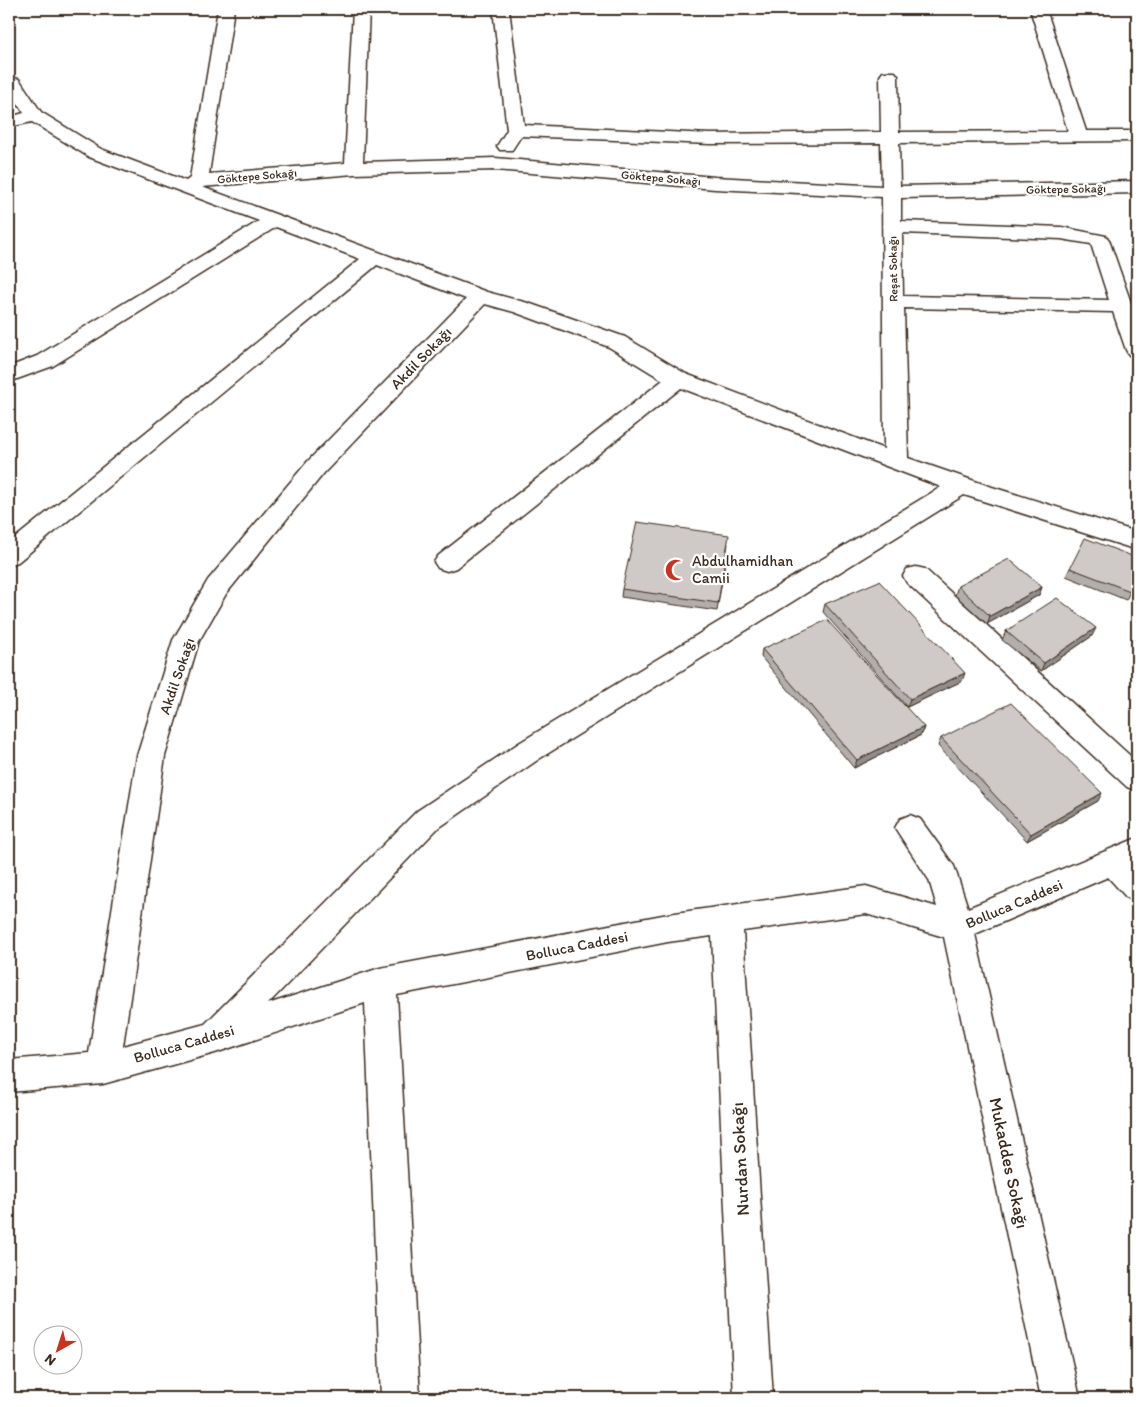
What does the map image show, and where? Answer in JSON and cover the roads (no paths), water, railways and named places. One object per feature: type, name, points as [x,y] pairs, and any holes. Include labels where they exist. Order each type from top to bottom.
[{"type":"street","points":[[194,184],[226,9]]},
{"type":"street","points":[[354,168],[361,9]]},
{"type":"street","points":[[495,164],[516,130],[501,9]]},
{"type":"street","points":[[1038,9],[1078,135]]},
{"type":"street","name":"Reşat Sokağı","points":[[889,76],[896,462]]},
{"type":"street","points":[[9,82],[13,83],[34,116],[95,153],[194,184],[274,220],[480,298],[521,306],[617,342],[678,379],[896,462],[1137,541]]},
{"type":"street","points":[[9,122],[34,116]]},
{"type":"street","points":[[516,130],[713,161],[890,139],[1078,135],[1137,136]]},
{"type":"street","name":"Göktepe Sokağı","points":[[194,184],[354,168],[713,161],[892,192],[1137,187]]},
{"type":"street","points":[[9,375],[45,361],[274,220]]},
{"type":"street","points":[[892,227],[1061,233],[1099,240],[1137,350]]},
{"type":"street","points":[[9,556],[374,258]]},
{"type":"street","name":"Akdil Sokağı","points":[[103,1068],[151,756],[186,640],[217,587],[316,467],[480,298]]},
{"type":"street","points":[[893,302],[1122,306]]},
{"type":"street","points":[[447,562],[678,379]]},
{"type":"street","points":[[215,1037],[427,820],[529,750],[962,485]]},
{"type":"street","points":[[916,576],[1137,779]]},
{"type":"street","name":"Mukaddes Sokağı","points":[[910,828],[943,875],[958,927],[1061,1398]]},
{"type":"street","points":[[1126,856],[1137,888]]},
{"type":"street","name":"Bolluca Caddesi","points":[[9,1076],[103,1068],[215,1037],[380,983],[668,928],[866,900],[958,927],[1126,856]]},
{"type":"street","name":"Nurdan Sokağı","points":[[727,920],[754,1398]]},
{"type":"street","points":[[380,983],[401,1398]]},
{"type":"place","name":"Abdulhamidhan Camii","points":[[676,570]]}]
